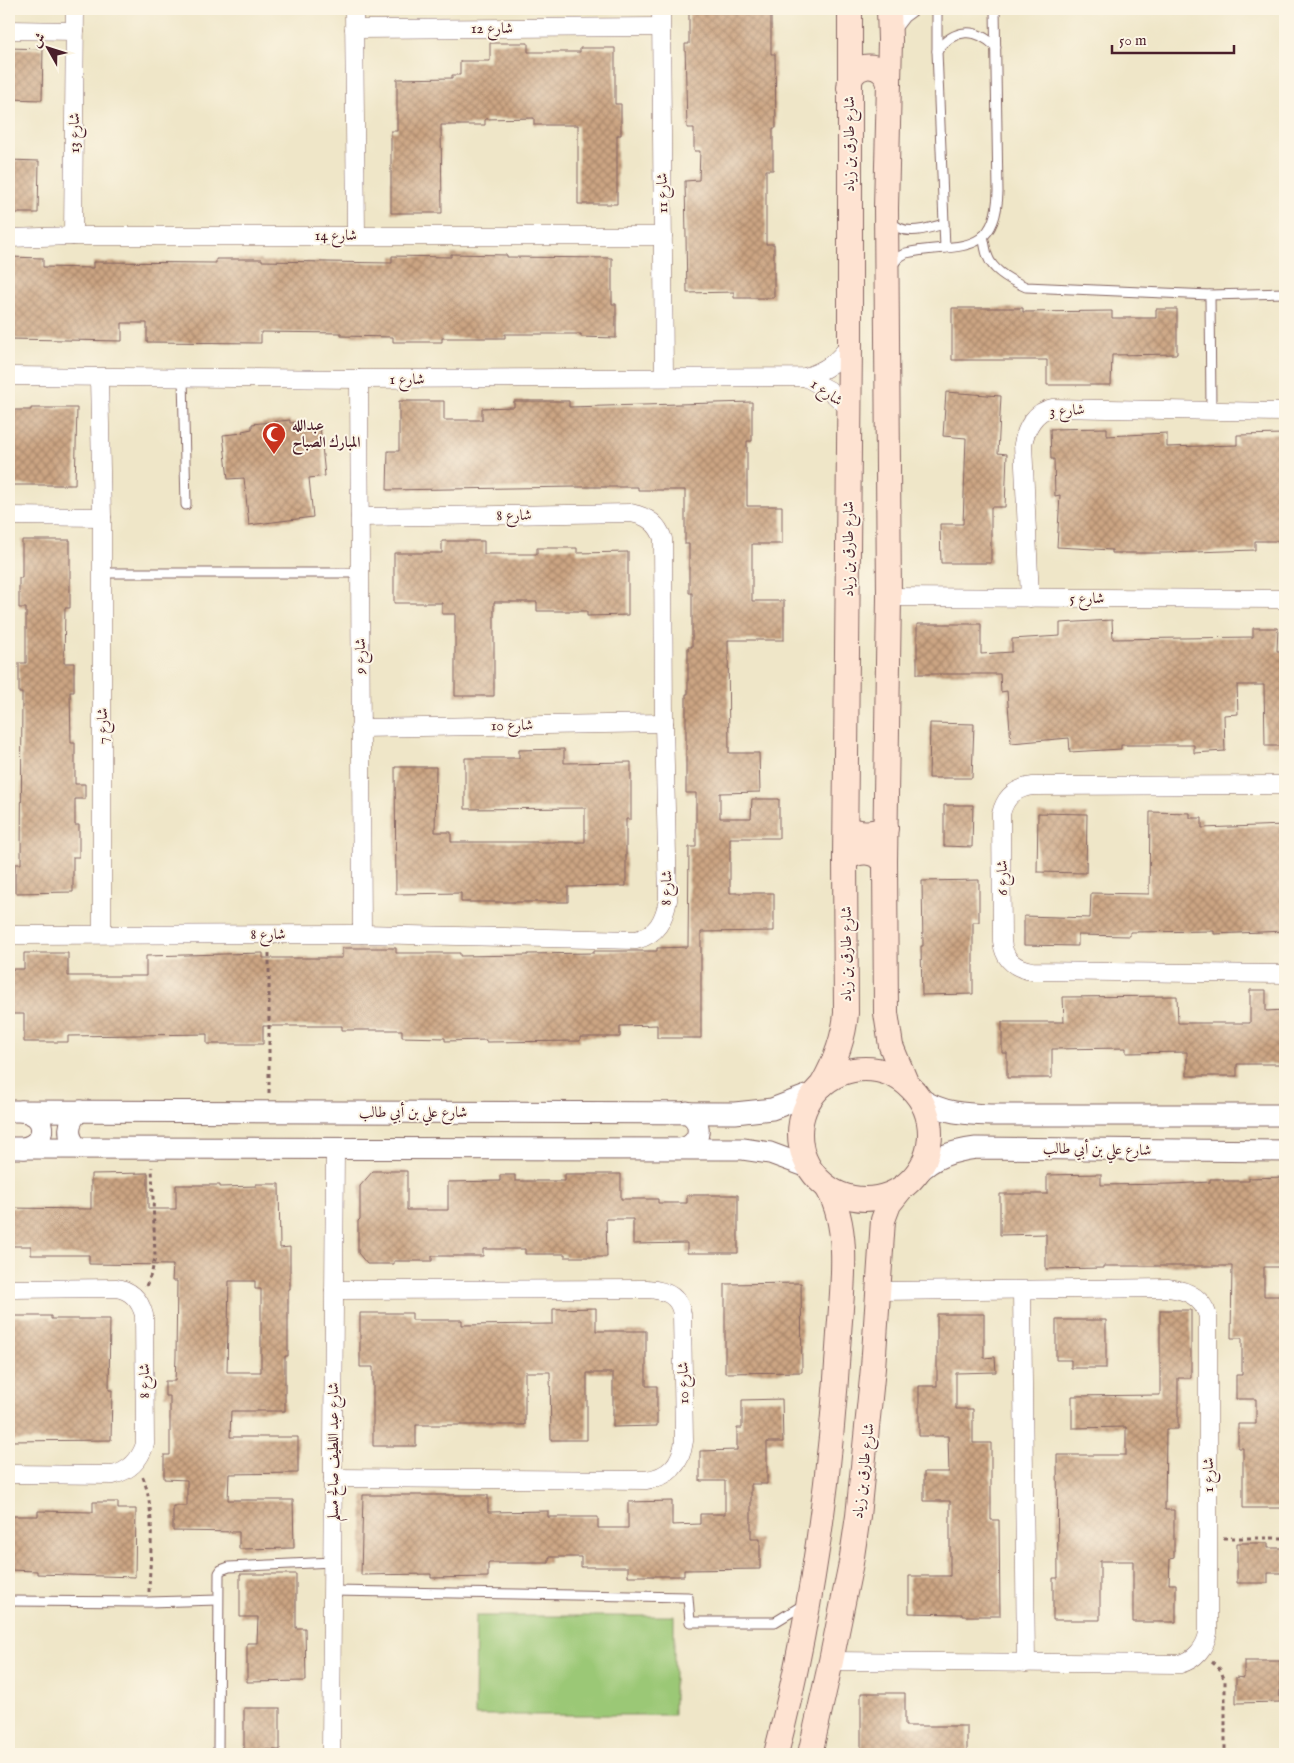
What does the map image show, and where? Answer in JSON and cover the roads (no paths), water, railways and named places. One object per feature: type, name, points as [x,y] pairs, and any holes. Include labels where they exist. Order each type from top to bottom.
[{"type":"main road","name":"شارع طارق بن زياد","points":[[818,1089],[835,1058],[846,1018],[850,9]]},
{"type":"main road","points":[[889,9],[886,208],[889,597],[885,861],[886,1013],[891,1046],[929,1120],[930,1132],[927,1154],[909,1181],[886,1196],[870,1200],[848,1198],[828,1189],[820,1182],[808,1167],[801,1149],[800,1129],[804,1110],[818,1089],[841,1073],[863,1068],[886,1072],[913,1091]]},
{"type":"main road","points":[[849,88],[853,74],[869,66],[882,71],[889,83]]},
{"type":"main road","points":[[846,828],[854,832],[870,833],[886,828]]},
{"type":"main road","points":[[846,859],[853,854],[870,852],[878,855],[885,861]]},
{"type":"main road","name":"شارع طارق بن زياد","points":[[810,1754],[851,1563],[858,1516],[865,1460],[884,1215],[889,1204],[909,1181]]},
{"type":"main road","points":[[776,1754],[784,1724],[808,1602],[829,1454],[837,1366],[843,1239],[838,1212],[828,1189]]},
{"type":"main road","points":[[829,1454],[833,1467],[839,1472],[853,1472],[859,1469],[865,1460]]},
{"type":"main road","points":[[822,1510],[829,1500],[840,1496],[852,1501],[858,1516]]},
{"type":"street","name":"شارع 13","points":[[73,236],[75,9]]},
{"type":"street","points":[[354,9],[356,235]]},
{"type":"street","name":"شارع 11","points":[[661,9],[664,377]]},
{"type":"street","name":"شارع 12","points":[[354,29],[660,27]]},
{"type":"street","points":[[9,30],[74,31]]},
{"type":"street","name":"شارع 14","points":[[9,238],[356,235],[663,236]]},
{"type":"street","name":"شارع 1","points":[[9,376],[359,379],[804,377],[832,366],[850,344]]},
{"type":"street","name":"شارع 1","points":[[804,377],[829,390],[849,408]]},
{"type":"street","name":"شارع 7","points":[[98,378],[102,517],[102,934]]},
{"type":"street","name":"شارع 9","points":[[359,379],[362,934]]},
{"type":"street","name":"شارع 3","points":[[1030,598],[1023,444],[1028,428],[1042,412],[1052,408],[1285,412]]},
{"type":"street","name":"شارع 8","points":[[9,935],[362,934],[636,940],[652,933],[661,922],[668,900],[662,539],[659,529],[644,516],[631,513],[360,517]]},
{"type":"street","points":[[9,516],[102,517]]},
{"type":"street","name":"شارع 5","points":[[889,597],[1285,599]]},
{"type":"street","name":"شارع 10","points":[[360,728],[664,723]]},
{"type":"street","name":"شارع 6","points":[[1285,785],[1033,786],[1020,788],[1012,793],[1005,802],[1001,814],[1003,949],[1004,954],[1009,960],[1020,968],[1032,971],[1285,974]]},
{"type":"street","name":"شارع علي بن أبي طالب","points":[[15,1111],[761,1111],[783,1105],[818,1089]]},
{"type":"street","points":[[913,1091],[933,1106],[954,1113],[990,1115],[1285,1115]]},
{"type":"street","points":[[15,1111],[32,1113],[40,1122],[42,1128],[39,1139],[35,1144],[16,1148]]},
{"type":"street","points":[[78,1148],[71,1140],[69,1129],[72,1119],[80,1111]]},
{"type":"street","points":[[684,1148],[694,1142],[699,1132],[696,1120],[686,1112]]},
{"type":"street","points":[[988,1148],[983,1142],[981,1127],[984,1120],[990,1115]]},
{"type":"street","points":[[16,1148],[335,1150],[684,1148],[756,1150],[786,1158],[808,1167]]},
{"type":"street","name":"شارع علي بن أبي طالب","points":[[909,1181],[936,1159],[944,1155],[964,1150],[988,1148],[1285,1151]]},
{"type":"street","name":"شارع عبد اللطيف صالح مسلم","points":[[332,1754],[335,1150]]},
{"type":"street","name":"شارع 8","points":[[9,1289],[116,1288],[128,1292],[139,1300],[144,1315],[144,1444],[135,1463],[124,1471],[106,1476],[9,1474]]},
{"type":"street","name":"شارع 10","points":[[333,1478],[646,1480],[661,1477],[672,1468],[680,1457],[684,1441],[682,1314],[678,1301],[666,1292],[647,1289],[334,1290]]},
{"type":"street","name":"شارع 1","points":[[879,1291],[1176,1289],[1189,1293],[1202,1302],[1208,1316],[1208,1633],[1200,1652],[1191,1661],[1180,1664],[1026,1663]]},
{"type":"street","points":[[831,1661],[1026,1663],[1022,1290]]},
{"type":"lane","points":[[890,40],[899,24],[916,9]]},
{"type":"lane","points":[[937,9],[945,248]]},
{"type":"lane","points":[[887,279],[893,263],[906,253],[974,244],[983,236],[994,219],[998,203],[996,9]]},
{"type":"lane","points":[[937,51],[943,43],[961,33],[980,35],[996,47]]},
{"type":"lane","points":[[886,208],[892,223],[904,230],[910,231],[944,224]]},
{"type":"lane","points":[[983,236],[988,258],[1008,278],[1026,287],[1210,295],[1285,293]]},
{"type":"lane","points":[[1210,295],[1210,411]]},
{"type":"lane","points":[[183,378],[186,506]]},
{"type":"lane","points":[[102,573],[360,573]]},
{"type":"lane","points":[[218,1754],[218,1577],[221,1570],[225,1567],[333,1562]]},
{"type":"lane","points":[[332,1591],[688,1597],[690,1622],[775,1622],[808,1602]]},
{"type":"lane","points":[[9,1601],[149,1602],[218,1600]]},
{"type":"place","name":"عبدالله المبارك الصباح","points":[[274,455]]}]
